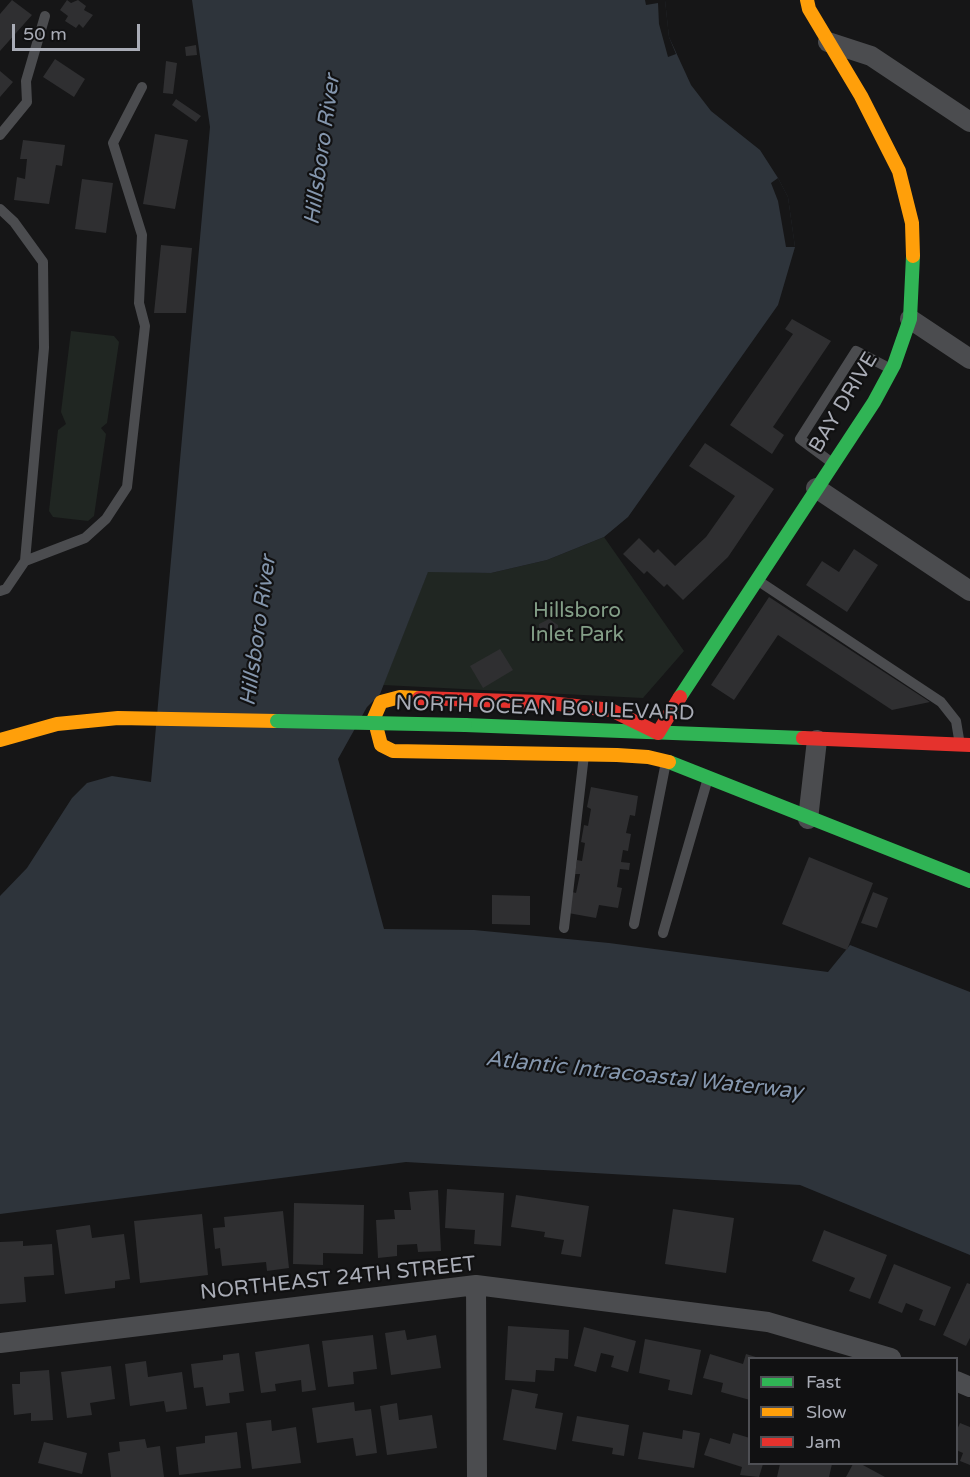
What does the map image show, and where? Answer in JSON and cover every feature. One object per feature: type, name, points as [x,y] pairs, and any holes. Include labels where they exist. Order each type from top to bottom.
[{"type":"street","name":"BAY DRIVE","points":[[658,733],[756,579],[874,402],[891,369],[910,319],[914,271],[912,223],[899,171],[861,96],[809,9],[807,0]]},
{"type":"street","points":[[828,42],[871,56],[970,122]]},
{"type":"street","points":[[910,319],[970,359]]},
{"type":"street","points":[[816,488],[970,591]]},
{"type":"street","points":[[658,733],[611,710],[541,702],[400,697],[381,702],[374,718],[377,738],[381,745],[393,752],[648,757],[708,778],[970,881]]},
{"type":"street","name":"NORTH OCEAN BOULEVARD","points":[[0,740],[57,724],[118,718],[465,725],[965,745]]},
{"type":"street","points":[[808,819],[817,740]]},
{"type":"street","points":[[477,1285],[477,1477]]},
{"type":"street","name":"NORTHEAST 24TH STREET","points":[[0,1343],[477,1285],[768,1322],[884,1357]]},
{"type":"lane","points":[[0,135],[27,102],[26,81],[45,16]]},
{"type":"lane","points":[[24,561],[85,538],[106,519],[127,487],[146,326],[139,303],[142,235],[113,143],[142,87]]},
{"type":"lane","points":[[0,209],[14,222],[43,262],[44,348],[24,561],[6,589],[0,591]]},
{"type":"lane","points":[[833,463],[800,439],[856,351],[891,369]]},
{"type":"lane","points":[[756,579],[941,702],[956,721],[965,745]]},
{"type":"lane","points":[[564,928],[584,755]]},
{"type":"lane","points":[[634,924],[666,762]]},
{"type":"lane","points":[[663,933],[708,778]]},
{"type":"green space","points":[[71,331],[114,336],[119,342],[107,423],[101,428],[106,434],[94,516],[88,521],[53,517],[49,511],[58,430],[66,424],[61,412]]},
{"type":"green space","name":"Hillsboro Inlet Park","points":[[604,537],[684,651],[643,698],[383,685],[428,571],[491,573],[547,560]]},
{"type":"water","points":[[192,0],[665,0],[669,37],[691,85],[711,111],[760,150],[778,178],[788,197],[795,247],[778,305],[628,517],[604,537],[547,560],[491,573],[428,572],[380,694],[367,707],[338,759],[384,929],[474,930],[609,943],[828,972],[850,945],[970,992],[970,1255],[800,1185],[406,1162],[0,1214],[0,896],[27,868],[72,798],[87,783],[112,776],[151,782],[210,127]]},
{"type":"pier","points":[[645,0],[665,0],[669,37],[676,54],[668,57],[659,24],[658,3],[646,5]]},
{"type":"pier","points":[[778,178],[788,197],[795,247],[786,247],[778,201],[771,183]]},
{"type":"building","points":[[12,0],[32,15],[0,51],[0,14]]},
{"type":"building","points":[[67,0],[71,3],[78,0],[86,6],[84,10],[93,15],[83,28],[79,24],[76,28],[65,21],[68,16],[60,10]]},
{"type":"building","points":[[196,45],[197,55],[186,56],[185,47]]},
{"type":"building","points":[[55,59],[85,79],[74,97],[43,77]]},
{"type":"building","points":[[166,61],[177,63],[173,94],[163,93]]},
{"type":"building","points":[[0,71],[13,82],[0,97]]},
{"type":"building","points":[[176,99],[201,116],[196,122],[172,105]]},
{"type":"building","points":[[155,134],[188,140],[175,209],[143,204]]},
{"type":"building","points":[[23,140],[65,145],[62,166],[56,165],[49,204],[14,200],[17,177],[25,179],[27,159],[20,159]]},
{"type":"building","points":[[82,179],[113,183],[106,233],[75,229]]},
{"type":"building","points":[[161,245],[192,248],[186,313],[154,313]]},
{"type":"building","points":[[792,319],[831,341],[773,427],[784,435],[772,454],[730,425],[793,334],[785,329]]},
{"type":"building","points":[[705,443],[774,489],[728,557],[683,600],[667,584],[664,587],[647,571],[644,574],[623,554],[639,538],[654,553],[658,549],[675,566],[706,537],[735,496],[689,466]]},
{"type":"building","points":[[854,549],[878,565],[847,612],[806,585],[822,561],[839,572]]},
{"type":"building","points":[[769,597],[930,702],[892,710],[778,635],[734,700],[711,685]]},
{"type":"building","points":[[549,619],[558,625],[558,637],[548,642],[538,636],[539,624]]},
{"type":"building","points":[[500,649],[513,670],[483,688],[470,666]]},
{"type":"building","points":[[591,787],[638,796],[635,816],[630,815],[626,833],[631,834],[628,851],[623,850],[621,862],[630,863],[629,870],[620,869],[617,887],[622,888],[618,908],[599,905],[596,918],[568,913],[572,892],[576,893],[580,874],[575,874],[577,860],[582,861],[585,843],[581,842],[584,825],[588,826],[591,809],[587,807]]},
{"type":"building","points":[[809,857],[873,883],[847,950],[782,924]]},
{"type":"building","points":[[873,892],[888,898],[877,928],[861,923]]},
{"type":"building","points":[[492,895],[530,896],[530,925],[492,924]]},
{"type":"building","points":[[447,1189],[504,1193],[501,1246],[474,1244],[475,1230],[445,1228]]},
{"type":"building","points":[[438,1190],[441,1251],[418,1252],[417,1244],[397,1245],[397,1256],[378,1258],[376,1220],[395,1219],[394,1210],[411,1210],[409,1192]]},
{"type":"building","points":[[516,1195],[589,1206],[581,1257],[561,1254],[564,1240],[544,1237],[545,1232],[511,1227]]},
{"type":"building","points":[[294,1203],[364,1205],[363,1254],[323,1253],[323,1265],[293,1264]]},
{"type":"building","points":[[673,1209],[734,1218],[726,1273],[665,1264]]},
{"type":"building","points":[[283,1211],[289,1268],[267,1271],[266,1262],[222,1266],[220,1248],[215,1249],[213,1228],[225,1227],[224,1217]]},
{"type":"building","points":[[202,1214],[208,1275],[140,1283],[134,1221]]},
{"type":"building","points":[[90,1225],[92,1238],[124,1234],[130,1279],[115,1281],[115,1288],[65,1294],[56,1230]]},
{"type":"building","points":[[824,1230],[887,1255],[870,1299],[849,1291],[855,1278],[812,1261]]},
{"type":"building","points":[[23,1241],[23,1246],[52,1244],[54,1275],[24,1277],[26,1302],[0,1304],[0,1242]]},
{"type":"building","points":[[894,1264],[951,1287],[935,1326],[919,1320],[923,1310],[906,1303],[902,1313],[878,1303]]},
{"type":"building","points":[[967,1283],[970,1284],[970,1338],[966,1346],[943,1335]]},
{"type":"building","points":[[508,1326],[569,1330],[568,1359],[555,1358],[554,1371],[536,1370],[535,1382],[505,1380]]},
{"type":"building","points":[[584,1327],[636,1341],[628,1372],[611,1367],[614,1356],[601,1353],[596,1372],[574,1366]]},
{"type":"building","points":[[405,1330],[407,1340],[436,1335],[441,1368],[391,1375],[385,1333]]},
{"type":"building","points":[[373,1335],[377,1369],[353,1372],[354,1384],[328,1387],[322,1341]]},
{"type":"building","points":[[645,1339],[701,1350],[692,1395],[668,1390],[670,1380],[639,1373]]},
{"type":"building","points":[[309,1344],[316,1390],[302,1392],[301,1380],[275,1384],[276,1391],[261,1393],[255,1352]]},
{"type":"building","points":[[239,1353],[244,1391],[229,1393],[230,1403],[206,1406],[203,1387],[194,1388],[191,1364],[223,1360],[223,1355]]},
{"type":"building","points":[[710,1354],[743,1364],[746,1354],[756,1357],[748,1357],[748,1399],[721,1392],[723,1383],[703,1378]]},
{"type":"building","points":[[146,1361],[148,1377],[182,1372],[187,1409],[166,1412],[164,1401],[130,1406],[125,1364]]},
{"type":"building","points":[[111,1366],[115,1399],[90,1403],[92,1415],[67,1418],[61,1372]]},
{"type":"building","points":[[49,1370],[53,1420],[31,1421],[31,1413],[14,1415],[12,1384],[20,1384],[20,1372]]},
{"type":"building","points":[[512,1389],[538,1394],[535,1408],[563,1413],[556,1450],[503,1440]]},
{"type":"building","points":[[354,1402],[355,1411],[371,1409],[377,1453],[356,1456],[353,1438],[317,1443],[312,1408]]},
{"type":"building","points":[[397,1403],[399,1420],[432,1415],[437,1448],[387,1455],[380,1406]]},
{"type":"building","points":[[577,1416],[629,1425],[624,1456],[612,1454],[613,1448],[572,1441]]},
{"type":"building","points":[[271,1420],[272,1431],[296,1427],[301,1463],[252,1469],[246,1423]]},
{"type":"building","points":[[960,1423],[970,1427],[970,1465],[960,1461],[963,1453],[958,1451]]},
{"type":"building","points":[[683,1430],[700,1433],[694,1468],[638,1459],[643,1432],[682,1439]]},
{"type":"building","points":[[237,1432],[241,1468],[179,1475],[176,1447],[205,1443],[205,1436]]},
{"type":"building","points":[[733,1433],[748,1437],[748,1465],[763,1465],[759,1477],[740,1475],[742,1467],[704,1455],[710,1438],[730,1444]]},
{"type":"building","points":[[145,1439],[147,1448],[160,1446],[164,1477],[111,1477],[108,1453],[120,1451],[119,1442]]},
{"type":"building","points":[[44,1442],[87,1453],[82,1474],[38,1463]]},
{"type":"building","points":[[780,1465],[832,1465],[829,1477],[777,1477]]},
{"type":"building","points":[[852,1465],[863,1465],[885,1477],[846,1477]]},
{"type":"traffic: fast","points":[[680,697],[874,402],[894,365],[910,319],[913,256]]},
{"type":"traffic: fast","points":[[277,721],[465,725]]},
{"type":"traffic: fast","points":[[465,725],[803,738]]},
{"type":"traffic: fast","points":[[669,762],[970,881]]},
{"type":"traffic: slow","points":[[807,0],[809,9],[861,96],[899,171],[912,223],[913,256]]},
{"type":"traffic: slow","points":[[419,698],[400,697],[381,702],[374,718],[381,745],[393,751],[617,755],[648,757],[669,762]]},
{"type":"traffic: slow","points":[[0,740],[57,724],[118,718],[277,721]]},
{"type":"traffic: jam","points":[[419,698],[541,702],[611,710],[658,733],[680,697]]},
{"type":"traffic: jam","points":[[803,738],[970,745]]},
{"type":"water label","name":"Hillsboro River","points":[[323,150]]},
{"type":"water label","name":"Hillsboro River","points":[[259,631]]},
{"type":"water label","name":"Atlantic Intracoastal Waterway","points":[[644,1076]]}]
